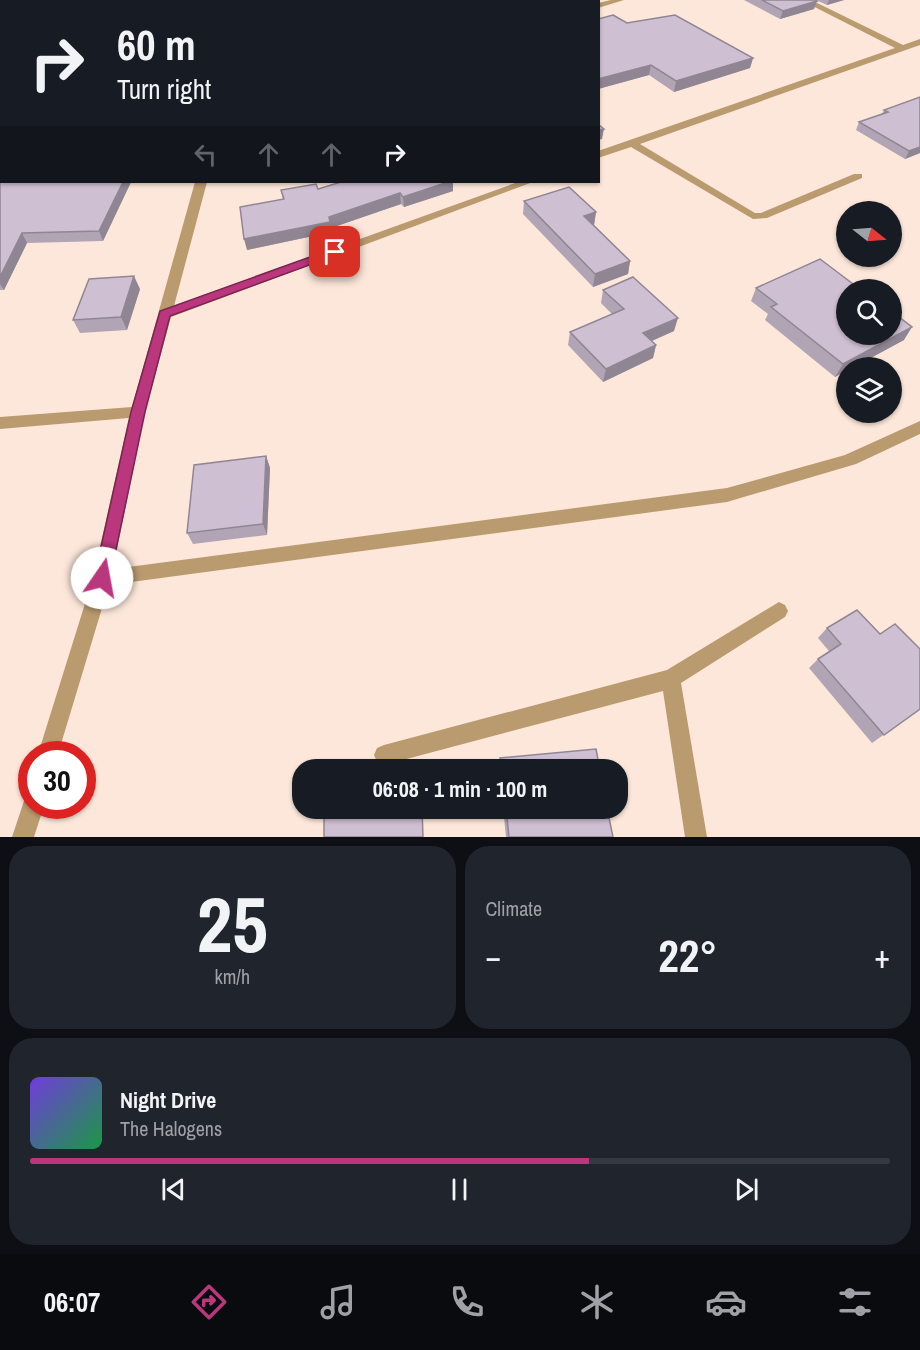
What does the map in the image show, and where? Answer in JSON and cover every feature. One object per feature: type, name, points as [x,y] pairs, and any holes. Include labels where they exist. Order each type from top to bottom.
[{"type":"street","points":[[600,5],[620,0]]},
{"type":"street","points":[[805,0],[902,48]]},
{"type":"street","points":[[600,154],[920,42]]},
{"type":"street","points":[[632,143],[753,216],[763,216],[858,176]]},
{"type":"street","points":[[52,741],[102,578],[138,412],[201,183]]},
{"type":"street","points":[[165,314],[524,183]]},
{"type":"street","points":[[0,423],[138,412]]},
{"type":"street","points":[[102,578],[727,495],[811,473],[885,448],[920,427]]},
{"type":"street","points":[[384,755],[671,679],[779,611]]},
{"type":"street","points":[[671,679],[696,837]]},
{"type":"street","points":[[23,837],[29,819]]},
{"type":"building","points":[[762,0],[815,0],[817,1],[783,11]]},
{"type":"building","points":[[613,15],[627,23],[675,15],[753,58],[676,81],[651,65],[600,78],[600,18]]},
{"type":"building","points":[[920,97],[920,147],[909,151],[859,122],[888,112],[884,110]]},
{"type":"building","points":[[0,183],[123,183],[99,231],[22,233],[0,277]]},
{"type":"building","points":[[338,183],[445,183],[403,197],[400,193],[329,217],[330,222],[244,239],[240,207],[284,199],[281,190],[316,184],[318,189]]},
{"type":"building","points":[[569,187],[596,212],[584,216],[630,261],[595,274],[524,201]]},
{"type":"building","points":[[820,259],[846,279],[836,279],[836,345],[878,345],[856,357],[836,358],[771,307],[777,304],[756,288]]},
{"type":"building","points":[[134,276],[121,317],[73,320],[89,279]]},
{"type":"building","points":[[633,277],[678,318],[643,333],[656,345],[606,369],[570,332],[624,309],[603,290]]},
{"type":"building","points":[[902,319],[912,327],[902,332]]},
{"type":"building","points":[[266,456],[263,524],[187,533],[194,465]]},
{"type":"building","points":[[857,610],[880,634],[895,624],[920,649],[920,709],[884,735],[818,659],[841,644],[827,628]]},
{"type":"building","points":[[596,749],[598,759],[500,759]]},
{"type":"building","points":[[324,819],[422,819],[423,837],[324,837]]},
{"type":"building","points":[[507,819],[609,819],[613,837],[509,837]]},
{"type":"route","points":[[102,578],[138,412],[165,314],[335,252]]}]
